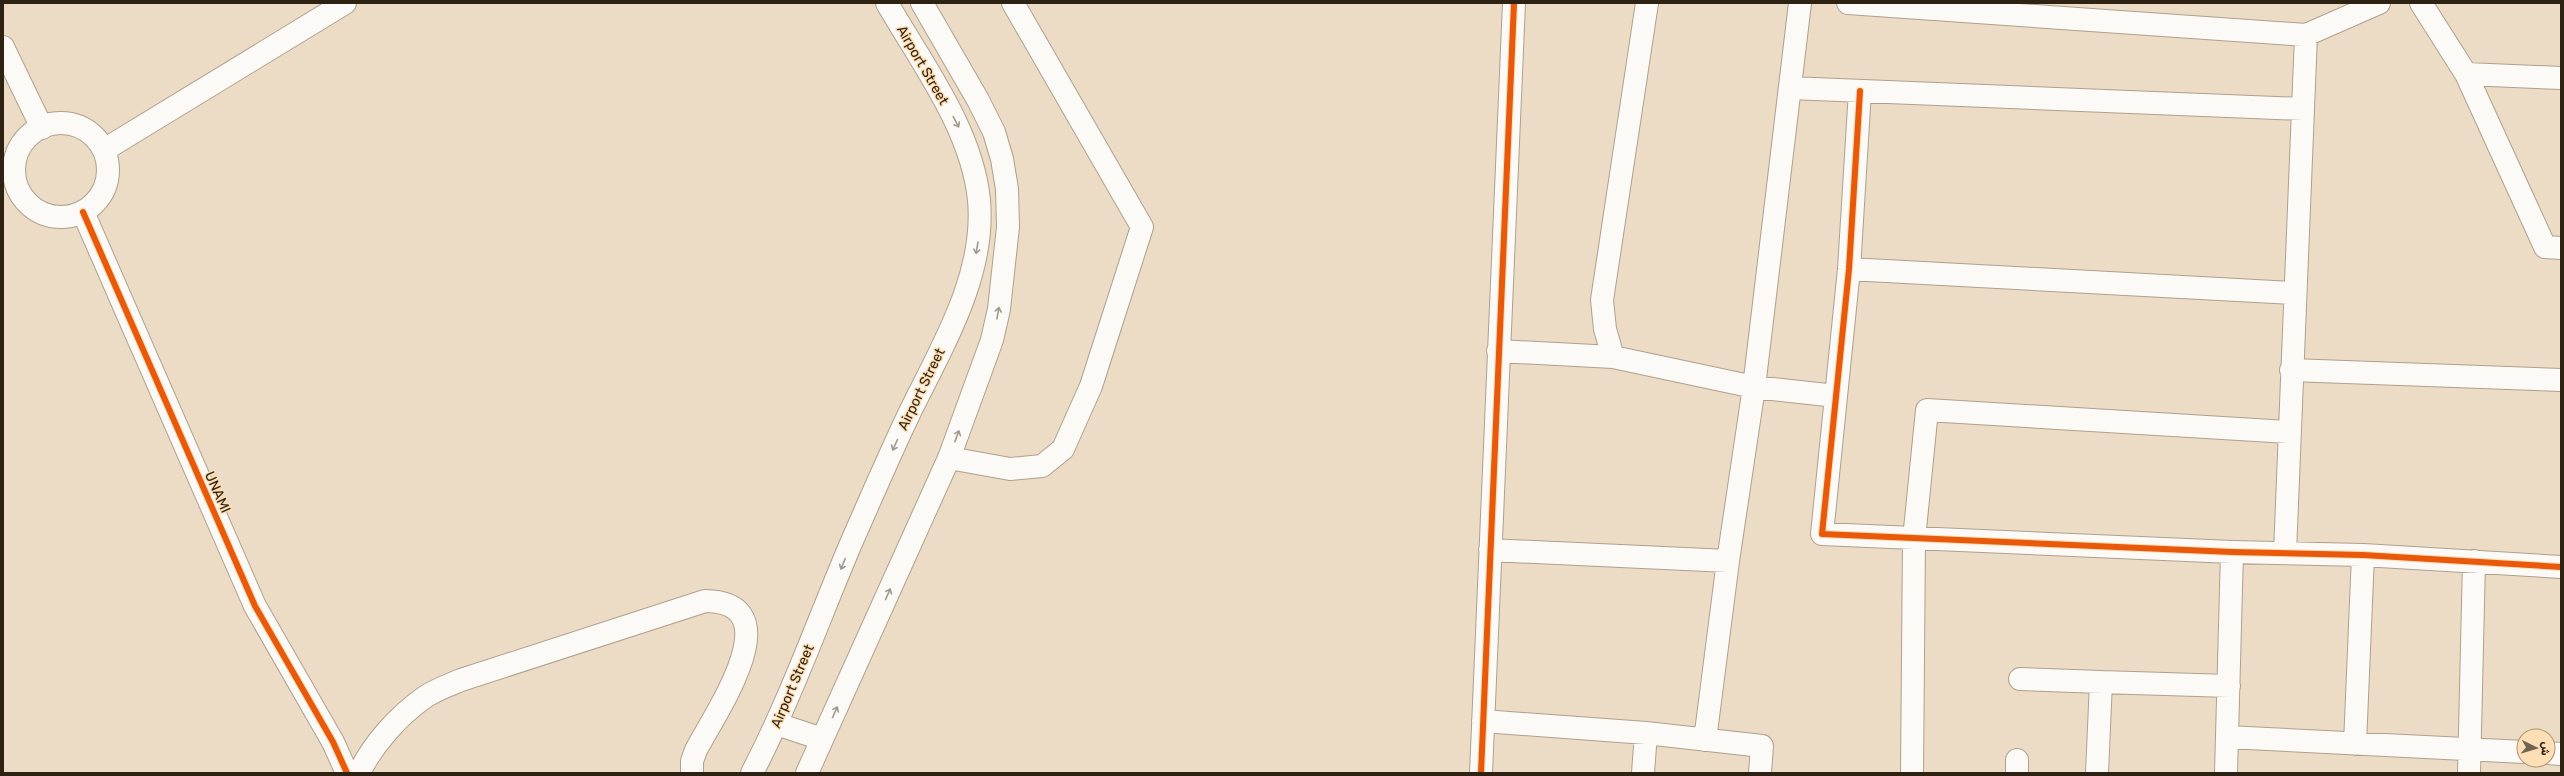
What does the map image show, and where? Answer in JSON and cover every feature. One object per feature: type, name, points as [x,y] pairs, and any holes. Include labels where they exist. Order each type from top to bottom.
[{"type":"street","points":[[104,150],[344,3]]},
{"type":"street","name":"Airport Street","points":[[752,773],[777,724],[851,544],[951,328],[964,295],[978,242],[979,202],[973,168],[964,139],[887,3]]},
{"type":"street","points":[[807,773],[949,458],[992,340],[999,309],[1006,244],[1007,189],[999,146],[986,116],[922,3]]},
{"type":"street","points":[[949,458],[1010,468],[1042,466],[1063,449],[1091,386],[1142,227],[1013,3]]},
{"type":"street","points":[[1482,773],[1498,351],[1514,3]]},
{"type":"street","points":[[1613,357],[1605,329],[1602,300],[1647,3]]},
{"type":"street","points":[[1705,740],[1728,561],[1754,387],[1800,3]]},
{"type":"street","points":[[1848,3],[1905,5],[2306,35],[2379,3]]},
{"type":"street","points":[[2421,3],[2466,74],[2545,247],[2561,248]]},
{"type":"street","points":[[2285,553],[2294,293],[2306,35]]},
{"type":"street","points":[[3,47],[42,128]]},
{"type":"street","points":[[2466,74],[2561,78]]},
{"type":"street","points":[[1790,88],[2303,109]]},
{"type":"street","points":[[1860,91],[1849,270],[1822,534],[2232,552],[2363,554],[2561,567]]},
{"type":"street","points":[[66,123],[82,127],[95,137],[104,150],[109,165],[107,182],[101,196],[83,212],[63,218],[48,216],[34,209],[23,198],[16,185],[14,170],[16,155],[24,142],[42,128],[50,124],[66,123]]},
{"type":"street","name":"UNAMI","points":[[83,212],[255,606],[333,742],[347,773]]},
{"type":"street","points":[[1849,270],[2294,293]]},
{"type":"street","points":[[1498,351],[1613,357],[1754,387],[1836,396]]},
{"type":"street","points":[[2291,370],[2561,380]]},
{"type":"street","points":[[1912,773],[1914,538],[1927,410],[2289,432]]},
{"type":"street","points":[[1490,550],[1728,561]]},
{"type":"street","points":[[2226,773],[2232,552]]},
{"type":"street","points":[[2355,744],[2363,554]]},
{"type":"street","points":[[2469,773],[2474,561]]},
{"type":"street","points":[[359,773],[367,758],[386,732],[425,697],[461,680],[705,602],[718,602],[730,605],[744,619],[747,644],[741,667],[696,750],[692,761],[692,773]]},
{"type":"street","points":[[2020,679],[2229,686]]},
{"type":"street","points":[[2097,773],[2101,682]]},
{"type":"street","points":[[1483,721],[1646,733],[1762,746],[1760,773]]},
{"type":"street","points":[[777,724],[822,739]]},
{"type":"street","points":[[1642,773],[1646,733]]},
{"type":"street","points":[[2227,737],[2469,751],[2516,752]]},
{"type":"cycle path","points":[[1481,773],[1514,3]]},
{"type":"cycle path","points":[[1860,91],[1849,269],[1822,534],[2232,552],[2363,555],[2561,567]]},
{"type":"cycle path","points":[[83,212],[255,606],[333,742],[347,773]]}]
